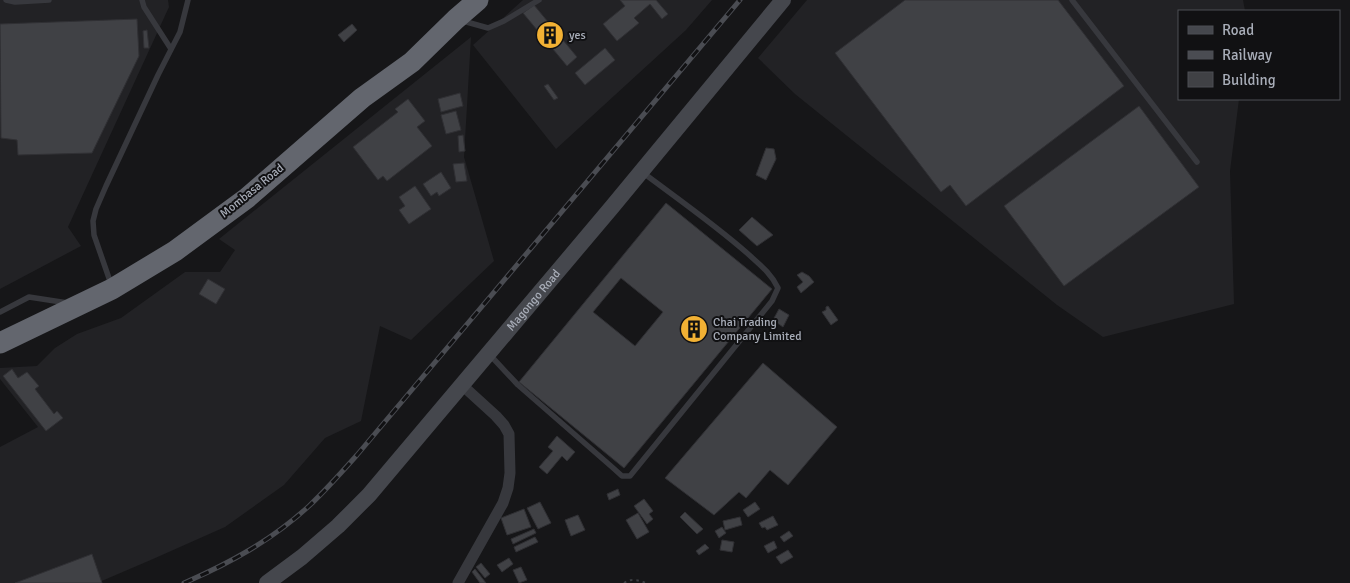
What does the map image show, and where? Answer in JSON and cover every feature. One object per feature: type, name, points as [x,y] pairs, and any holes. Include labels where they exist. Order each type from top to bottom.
[{"type":"highway","name":"Mombasa Road","points":[[0,343],[112,289],[175,251],[247,198],[362,98],[412,62],[478,0]]},
{"type":"street","name":"Magongo Road","points":[[267,583],[302,557],[369,495],[783,0]]},
{"type":"street","points":[[458,583],[503,503],[510,473],[509,434],[496,416],[462,384]]},
{"type":"lane","points":[[6,0],[15,2],[50,0]]},
{"type":"lane","points":[[142,0],[144,7],[171,49]]},
{"type":"lane","points":[[112,289],[94,235],[93,220],[106,186],[180,32],[188,0]]},
{"type":"lane","points":[[456,19],[488,28],[504,21],[539,0]]},
{"type":"lane","points":[[1072,0],[1197,162]]},
{"type":"lane","points":[[488,354],[518,385],[622,476],[630,476],[772,301],[778,288],[768,272],[725,234],[641,171]]},
{"type":"lane","points":[[0,312],[29,297],[80,305]]},
{"type":"path","points":[[624,583],[628,580],[638,580],[646,583]]},
{"type":"shaded area","points":[[0,0],[168,0],[169,7],[68,227],[81,246],[0,289]]},
{"type":"shaded area","points":[[523,0],[712,0],[686,30],[556,149],[473,45]]},
{"type":"shaded area","points":[[807,0],[1243,0],[1245,10],[1178,10],[1178,100],[1239,100],[1230,171],[1234,304],[1103,337],[1057,305],[795,94],[758,58]]},
{"type":"shaded area","points":[[471,37],[464,157],[494,261],[411,340],[380,326],[361,421],[325,438],[284,485],[225,527],[97,583],[0,583],[0,447],[38,427],[0,379],[0,368],[37,366],[55,348],[77,334],[121,318],[185,272],[220,272],[235,250],[219,239]]},
{"type":"building","points":[[620,0],[656,0],[668,14],[662,19],[650,4],[634,18],[639,23],[617,41],[603,24],[625,6]]},
{"type":"building","points":[[905,0],[1058,0],[1124,86],[966,206],[950,185],[941,192],[835,53]]},
{"type":"building","name":"yes","points":[[534,5],[577,57],[567,66],[523,13]]},
{"type":"building","points":[[137,19],[139,56],[92,153],[18,155],[17,140],[1,138],[0,24]]},
{"type":"building","points":[[352,24],[357,30],[344,42],[338,35]]},
{"type":"building","points":[[147,30],[149,48],[144,48],[143,31]]},
{"type":"building","points":[[605,48],[615,60],[585,85],[575,73]]},
{"type":"building","points":[[548,84],[558,98],[554,100],[544,86]]},
{"type":"building","points":[[460,93],[463,106],[441,112],[438,99]]},
{"type":"building","points":[[408,99],[425,121],[417,127],[432,146],[387,181],[383,176],[378,180],[353,147],[398,112],[395,109]]},
{"type":"building","points":[[1139,106],[1199,187],[1064,286],[1004,206]]},
{"type":"building","points":[[456,111],[461,130],[446,134],[441,115]]},
{"type":"building","points":[[463,135],[465,151],[459,152],[458,136]]},
{"type":"building","points":[[766,148],[774,149],[776,159],[766,180],[756,175]]},
{"type":"building","points":[[464,163],[467,181],[456,182],[453,164]]},
{"type":"building","points":[[441,172],[451,188],[439,196],[437,192],[431,196],[423,184]]},
{"type":"building","points":[[415,186],[431,209],[409,224],[399,210],[405,206],[399,197]]},
{"type":"building","name":"Chai Trading Company Limited","points":[[666,203],[772,289],[624,468],[519,382]],"holes":[[[621,278],[663,312],[635,346],[593,312]]]},
{"type":"building","points":[[752,217],[773,235],[757,246],[739,230]]},
{"type":"building","points":[[802,272],[814,282],[801,293],[797,287],[803,282],[797,275]]},
{"type":"building","points":[[208,279],[225,289],[216,304],[199,294]]},
{"type":"building","points":[[828,306],[838,320],[831,325],[822,312]]},
{"type":"building","points":[[779,309],[789,315],[783,327],[773,320]]},
{"type":"building","points":[[763,363],[837,427],[788,485],[770,470],[746,498],[739,492],[714,515],[665,478]]},
{"type":"building","points":[[12,369],[18,378],[27,372],[39,386],[35,389],[54,414],[57,411],[63,418],[46,431],[3,376]]},
{"type":"building","points":[[557,436],[575,452],[567,461],[562,456],[547,474],[539,467],[553,451],[548,447]]},
{"type":"building","points":[[618,489],[620,495],[609,500],[607,494]]},
{"type":"building","points":[[644,499],[653,511],[649,514],[653,519],[647,524],[634,506]]},
{"type":"building","points":[[540,502],[551,523],[538,529],[527,508]]},
{"type":"building","points":[[755,502],[760,509],[748,517],[743,510]]},
{"type":"building","points":[[524,509],[531,527],[507,535],[501,518]]},
{"type":"building","points":[[685,512],[703,529],[697,534],[680,517]]},
{"type":"building","points":[[638,513],[649,532],[637,539],[626,520]]},
{"type":"building","points":[[578,515],[585,530],[571,536],[565,520]]},
{"type":"building","points":[[773,516],[778,525],[767,530],[765,527],[762,528],[759,523]]},
{"type":"building","points":[[740,517],[742,525],[725,530],[723,521]]},
{"type":"building","points":[[722,527],[726,533],[719,538],[715,531]]},
{"type":"building","points":[[534,529],[536,533],[513,544],[511,539]]},
{"type":"building","points":[[789,531],[793,536],[784,542],[780,537]]},
{"type":"building","points":[[535,537],[538,542],[516,552],[514,547]]},
{"type":"building","points":[[722,540],[734,542],[732,552],[720,550]]},
{"type":"building","points":[[774,541],[777,548],[768,553],[764,546]]},
{"type":"building","points":[[705,544],[709,548],[699,555],[696,551]]},
{"type":"building","points":[[788,550],[793,557],[781,564],[776,557]]},
{"type":"building","points":[[92,554],[102,583],[15,583]]},
{"type":"building","points":[[509,558],[513,564],[502,572],[497,565]]},
{"type":"building","points":[[481,563],[490,574],[485,578],[476,567]]},
{"type":"building","points":[[521,567],[527,580],[519,583],[513,570]]},
{"type":"building","points":[[475,569],[486,583],[480,583],[472,572]]},
{"type":"railway","points":[[184,583],[250,550],[295,518],[327,488],[357,455],[740,0]]},
{"type":"place","name":"yes","points":[[550,35]]},
{"type":"place","name":"Chai Trading Company Limited","points":[[694,329]]}]
